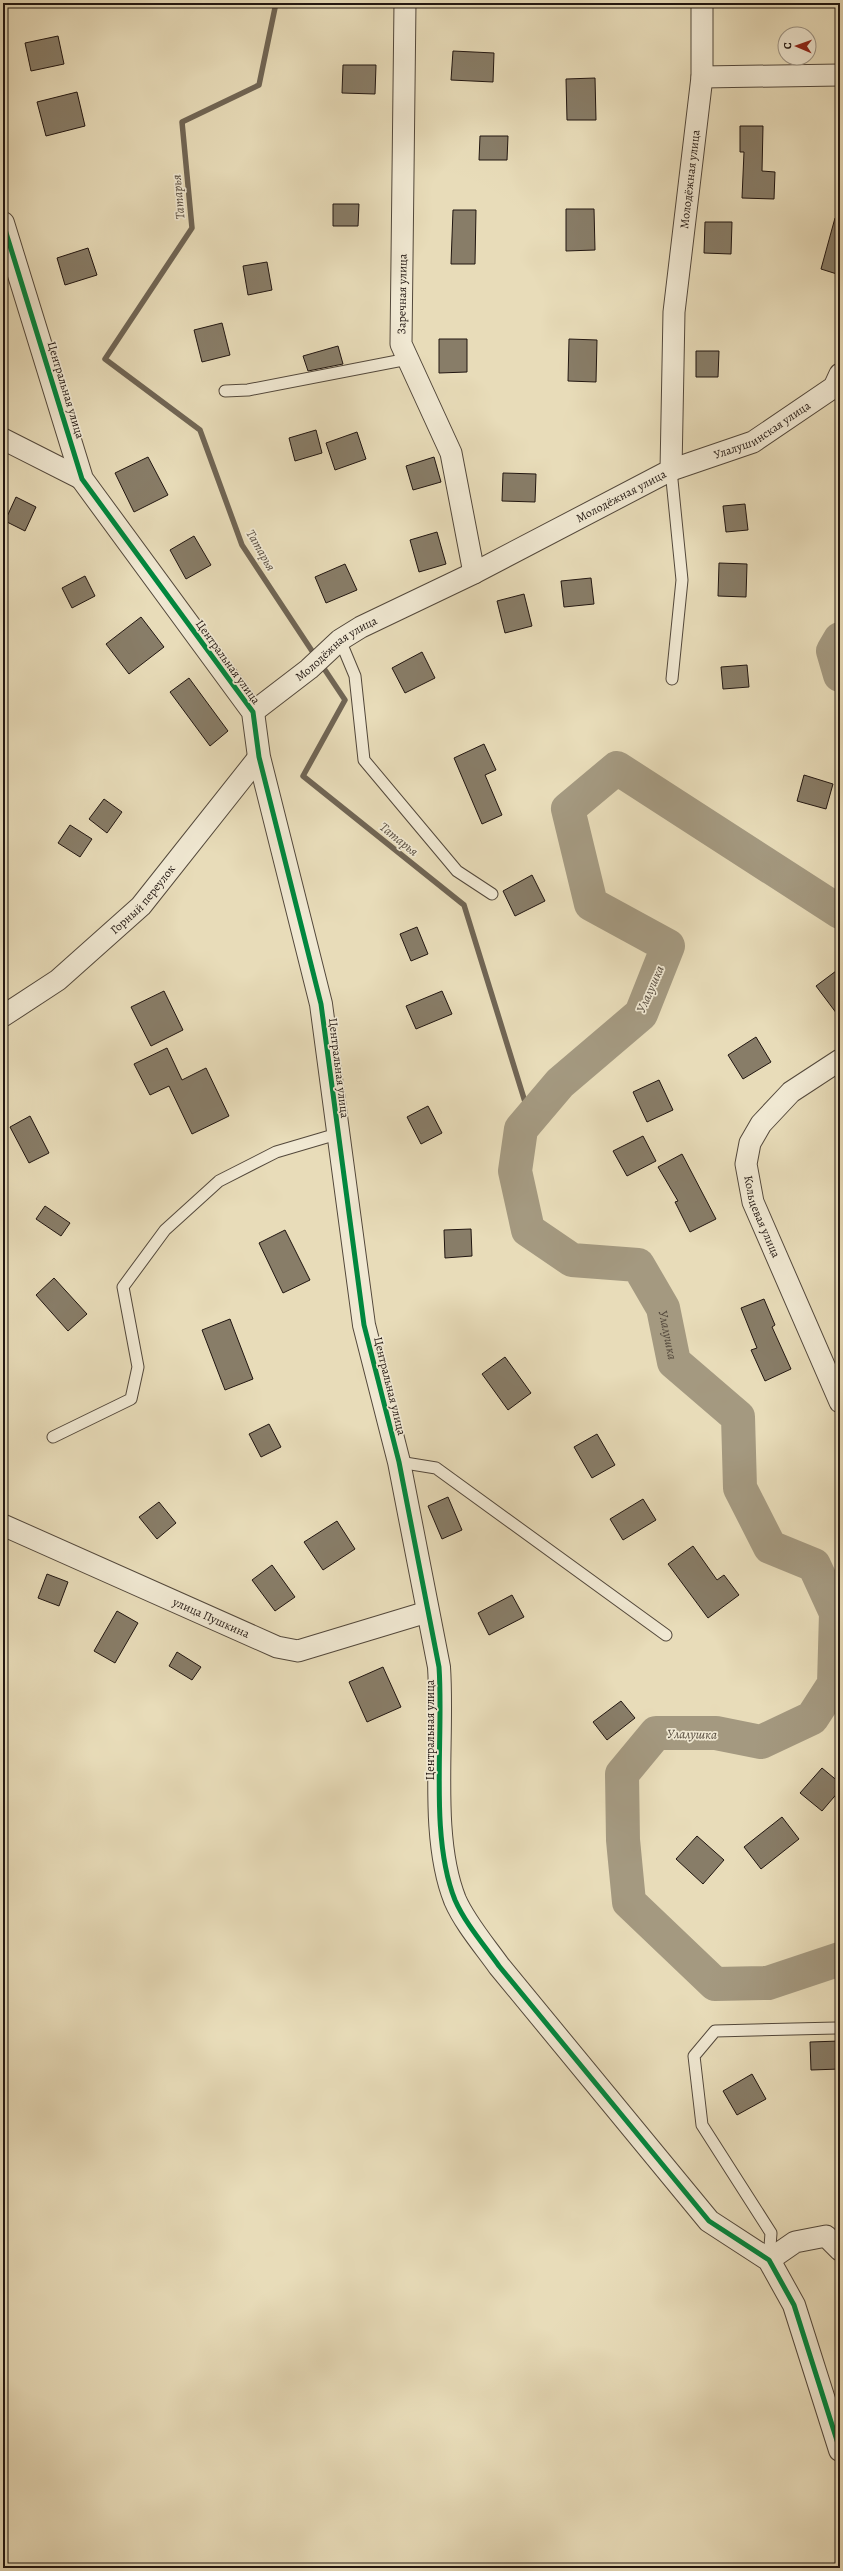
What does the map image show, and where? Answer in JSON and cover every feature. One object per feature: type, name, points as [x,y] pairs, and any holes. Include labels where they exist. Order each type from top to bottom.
[{"type":"street","name":"Заречная улица","points":[[405,3],[402,344],[451,453],[474,573]]},
{"type":"street","name":"Молодёжная улица","points":[[253,712],[309,669],[336,644],[361,627],[474,573],[671,470],[674,312],[702,76],[702,3]]},
{"type":"street","points":[[702,76],[840,75]]},
{"type":"street","name":"Центральная улица","points":[[3,223],[82,479],[253,712],[260,758],[321,1004],[337,1134],[364,1324],[399,1462],[427,1612],[439,1667],[442,1701],[440,1787],[443,1862],[455,1900],[472,1930],[499,1966],[710,2220],[769,2260]]},
{"type":"street","name":"Улалушинская улица","points":[[671,470],[753,442],[834,387],[840,374]]},
{"type":"street","points":[[3,439],[82,479]]},
{"type":"street","name":"Горный переулок","points":[[3,1016],[58,980],[141,906],[260,758]]},
{"type":"street","name":"Кольцевая улица","points":[[840,1060],[791,1092],[761,1124],[750,1143],[746,1164],[753,1202],[840,1402]]},
{"type":"street","name":"улица Пушкина","points":[[3,1525],[277,1647],[298,1651],[427,1612]]},
{"type":"street","points":[[840,2250],[826,2236],[795,2242],[769,2260],[794,2305],[840,2450]]},
{"type":"lane","points":[[225,391],[248,390],[408,359]]},
{"type":"lane","points":[[671,470],[682,580],[672,679]]},
{"type":"lane","points":[[336,644],[354,676],[364,760],[457,871],[492,894]]},
{"type":"lane","points":[[53,1437],[131,1399],[138,1367],[123,1287],[166,1230],[219,1181],[276,1152],[337,1134]]},
{"type":"lane","points":[[399,1462],[436,1468],[666,1635]]},
{"type":"lane","points":[[769,2260],[771,2234],[702,2125],[694,2056],[715,2031],[836,2028]]},
{"type":"building","points":[[58,36],[64,64],[31,71],[25,43]]},
{"type":"building","points":[[453,51],[494,53],[493,82],[451,80]]},
{"type":"building","points":[[343,65],[376,65],[375,94],[342,93]]},
{"type":"building","points":[[595,78],[596,120],[567,120],[566,79]]},
{"type":"building","points":[[77,92],[85,126],[46,136],[37,102]]},
{"type":"building","points":[[740,126],[763,126],[762,171],[775,172],[774,199],[742,198],[744,152],[740,152]]},
{"type":"building","points":[[480,136],[508,136],[507,160],[479,160]]},
{"type":"building","points":[[333,204],[359,204],[358,226],[333,226]]},
{"type":"building","points":[[566,209],[594,209],[595,250],[566,251]]},
{"type":"building","points":[[453,210],[476,210],[475,264],[451,264]]},
{"type":"building","points":[[835,218],[840,218],[840,275],[821,269]]},
{"type":"building","points":[[705,222],[732,222],[731,254],[704,253]]},
{"type":"building","points":[[88,248],[97,275],[65,285],[57,258]]},
{"type":"building","points":[[267,262],[272,290],[248,295],[243,266]]},
{"type":"building","points":[[222,323],[230,355],[202,362],[194,330]]},
{"type":"building","points":[[439,339],[467,339],[467,372],[439,373]]},
{"type":"building","points":[[569,339],[597,340],[596,382],[568,381]]},
{"type":"building","points":[[338,346],[343,364],[308,371],[303,356]]},
{"type":"building","points":[[696,351],[719,351],[718,377],[696,377]]},
{"type":"building","points":[[316,430],[322,453],[295,461],[289,438]]},
{"type":"building","points":[[357,432],[366,459],[335,470],[326,443]]},
{"type":"building","points":[[148,457],[168,495],[134,512],[115,473]]},
{"type":"building","points":[[434,457],[441,482],[413,490],[406,466]]},
{"type":"building","points":[[503,473],[536,474],[535,502],[502,501]]},
{"type":"building","points":[[16,497],[36,507],[25,531],[5,521]]},
{"type":"building","points":[[745,504],[748,530],[726,532],[723,506]]},
{"type":"building","points":[[437,532],[446,564],[419,572],[410,540]]},
{"type":"building","points":[[194,536],[211,565],[186,579],[170,550]]},
{"type":"building","points":[[719,563],[747,564],[746,597],[718,596]]},
{"type":"building","points":[[345,564],[357,590],[326,603],[315,577]]},
{"type":"building","points":[[85,576],[95,596],[72,608],[62,588]]},
{"type":"building","points":[[591,578],[594,604],[564,607],[561,581]]},
{"type":"building","points":[[524,594],[532,626],[505,633],[497,601]]},
{"type":"building","points":[[141,617],[164,647],[129,674],[106,644]]},
{"type":"building","points":[[422,652],[435,678],[405,693],[392,668]]},
{"type":"building","points":[[747,665],[749,687],[723,689],[721,667]]},
{"type":"building","points":[[189,678],[228,731],[210,746],[170,692]]},
{"type":"building","points":[[484,744],[496,770],[485,775],[502,815],[482,824],[454,758]]},
{"type":"building","points":[[804,775],[833,784],[826,809],[797,801]]},
{"type":"building","points":[[104,799],[122,812],[107,833],[89,819]]},
{"type":"building","points":[[70,825],[92,839],[80,857],[58,843]]},
{"type":"building","points":[[532,875],[545,901],[515,916],[503,891]]},
{"type":"building","points":[[417,927],[428,954],[411,961],[400,934]]},
{"type":"building","points":[[840,968],[840,1018],[816,986]]},
{"type":"building","points":[[164,991],[183,1030],[151,1046],[131,1007]]},
{"type":"building","points":[[442,991],[452,1014],[416,1029],[406,1006]]},
{"type":"building","points":[[756,1037],[771,1062],[743,1079],[728,1055]]},
{"type":"building","points":[[167,1048],[182,1080],[206,1068],[229,1116],[192,1134],[169,1086],[150,1095],[134,1064]]},
{"type":"building","points":[[659,1080],[673,1110],[647,1122],[633,1092]]},
{"type":"building","points":[[428,1106],[442,1133],[421,1144],[407,1117]]},
{"type":"building","points":[[30,1116],[49,1153],[29,1163],[10,1127]]},
{"type":"building","points":[[643,1136],[656,1161],[627,1176],[613,1151]]},
{"type":"building","points":[[682,1154],[716,1219],[690,1232],[675,1202],[678,1201],[658,1167]]},
{"type":"building","points":[[45,1206],[70,1223],[61,1236],[36,1219]]},
{"type":"building","points":[[471,1229],[472,1256],[445,1258],[444,1230]]},
{"type":"building","points":[[285,1230],[310,1280],[283,1293],[259,1243]]},
{"type":"building","points":[[54,1278],[87,1314],[68,1331],[36,1295]]},
{"type":"building","points":[[764,1299],[775,1325],[772,1327],[791,1369],[765,1381],[751,1350],[757,1348],[741,1308]]},
{"type":"building","points":[[230,1319],[253,1379],[225,1390],[202,1330]]},
{"type":"building","points":[[505,1357],[531,1393],[508,1410],[482,1374]]},
{"type":"building","points":[[269,1424],[281,1447],[261,1457],[249,1434]]},
{"type":"building","points":[[597,1434],[615,1465],[592,1478],[574,1447]]},
{"type":"building","points":[[448,1497],[462,1530],[442,1539],[428,1506]]},
{"type":"building","points":[[643,1499],[656,1520],[623,1540],[610,1519]]},
{"type":"building","points":[[159,1502],[176,1523],[157,1539],[139,1517]]},
{"type":"building","points":[[337,1521],[355,1549],[323,1570],[304,1542]]},
{"type":"building","points":[[693,1546],[717,1580],[724,1575],[739,1595],[708,1618],[668,1564]]},
{"type":"building","points":[[272,1565],[295,1597],[275,1611],[252,1580]]},
{"type":"building","points":[[47,1574],[68,1582],[59,1606],[38,1598]]},
{"type":"building","points":[[512,1595],[524,1617],[489,1635],[478,1613]]},
{"type":"building","points":[[117,1611],[138,1623],[115,1663],[94,1651]]},
{"type":"building","points":[[177,1652],[201,1667],[192,1680],[169,1666]]},
{"type":"building","points":[[383,1667],[401,1707],[367,1722],[349,1682]]},
{"type":"building","points":[[621,1701],[635,1718],[607,1740],[593,1722]]},
{"type":"building","points":[[822,1768],[840,1783],[840,1790],[822,1811],[800,1793]]},
{"type":"building","points":[[782,1817],[799,1839],[761,1869],[744,1847]]},
{"type":"building","points":[[697,1836],[724,1860],[703,1884],[676,1859]]},
{"type":"building","points":[[840,2041],[840,2069],[811,2070],[810,2042]]},
{"type":"building","points":[[752,2074],[766,2099],[737,2115],[723,2091]]},
{"type":"waterway","name":"Татарья","points":[[276,3],[259,85],[182,122],[192,228],[105,359],[200,430],[242,545],[316,657]]},
{"type":"waterway","name":"Улалушка","points":[[840,639],[833,651],[840,675]]},
{"type":"waterway","name":"Татарья","points":[[321,664],[345,700],[303,776],[464,905],[530,1118]]},
{"type":"waterway","name":"Улалушка","points":[[840,912],[617,768],[568,809],[591,904],[668,946],[641,1014],[560,1083],[521,1129],[515,1171],[528,1230],[572,1260],[638,1265],[663,1308],[674,1362],[738,1417],[740,1488],[770,1547],[814,1565],[836,1613],[834,1684],[812,1718],[761,1742],[716,1733],[656,1733],[622,1774],[623,1840],[629,1902],[715,1984],[768,1983],[840,1959]]},
{"type":"cycle path","points":[[3,223],[82,479],[253,712],[259,757],[321,1004],[364,1325],[399,1462],[439,1667],[439,1786],[442,1846],[447,1874],[455,1900],[469,1925],[499,1966],[709,2221],[769,2260],[794,2305],[840,2450]]}]
